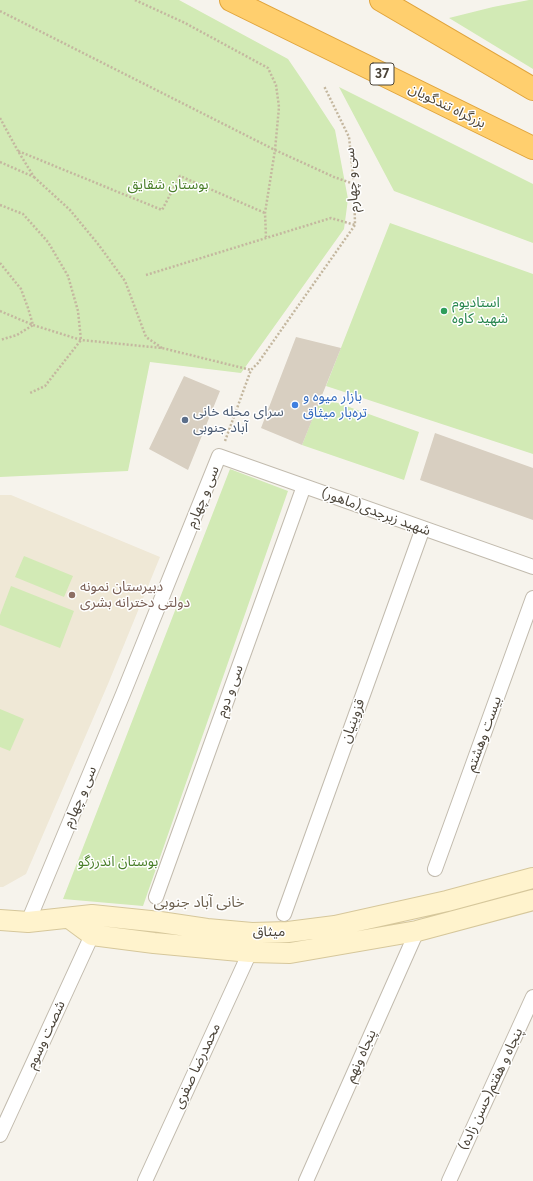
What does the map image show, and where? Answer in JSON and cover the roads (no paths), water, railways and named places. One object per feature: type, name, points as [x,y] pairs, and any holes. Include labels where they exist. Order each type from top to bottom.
[{"type":"highway","name":"بزرگراه تندگویان","points":[[231,0],[533,148]]},
{"type":"highway","points":[[381,0],[533,89]]},
{"type":"street","name":"شهید زبرجدی(ماهور)","points":[[219,456],[533,567]]},
{"type":"street","name":"سی و چهارم","points":[[28,922],[126,687],[219,456]]},
{"type":"street","name":"سی و دوم","points":[[156,897],[304,486]]},
{"type":"street","name":"قزوینیان","points":[[284,914],[423,528]]},
{"type":"street","name":"بیست وهشتم","points":[[435,869],[533,598]]},
{"type":"street","name":"میثاق","points":[[92,935],[154,943],[251,943],[288,932],[335,926],[447,901],[533,878]]},
{"type":"street","name":"میثاق","points":[[0,920],[28,922],[92,916],[160,922],[207,929],[251,943],[290,953],[416,931],[533,900]]},
{"type":"street","points":[[69,918],[92,935]]},
{"type":"street","name":"پنجاه ونهم","points":[[306,1181],[416,931]]},
{"type":"street","name":"شصت وسوم","points":[[0,1136],[92,935]]},
{"type":"street","name":"محمدرضا صفری","points":[[145,1181],[251,943]]},
{"type":"street","name":"(حسن زاده)پنجاه و هفتم","points":[[449,1181],[533,997]]},
{"type":"place","name":"استادیوم شهید کاوه","points":[[444,311]]},
{"type":"place","name":"بازار میوه و تره‌بار میثاق","points":[[295,405]]},
{"type":"place","name":"سرای محله خانی آباد جنوبی","points":[[185,420]]},
{"type":"place","name":"دبیرستان نمونه دولتی دخترانه بشری","points":[[72,595]]},
{"type":"district","name":"خانی آباد جنوبی","points":[[199,903]]},
{"type":"park label","name":"بوستان شقایق","points":[[168,185]]},
{"type":"park label","name":"بوستان اندرزگو","points":[[118,862]]}]
